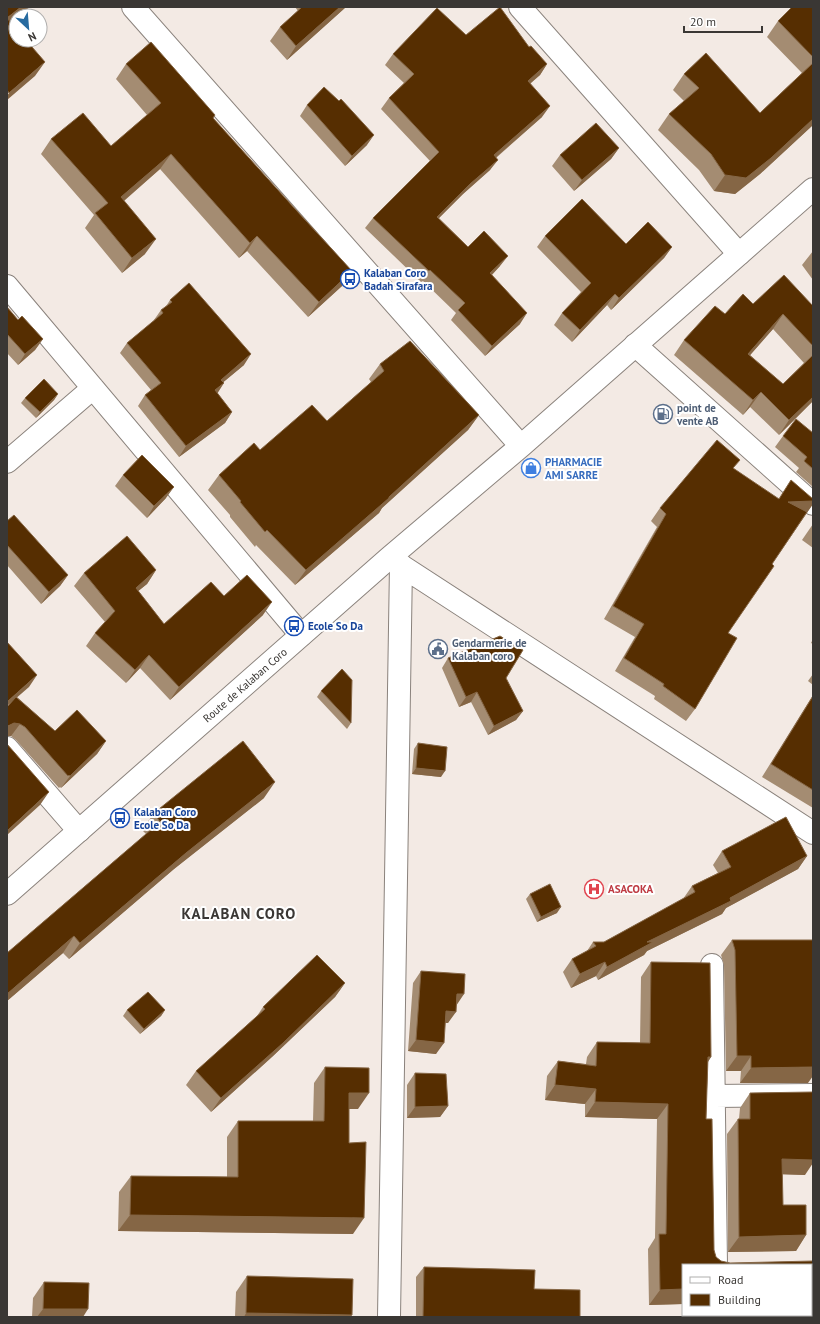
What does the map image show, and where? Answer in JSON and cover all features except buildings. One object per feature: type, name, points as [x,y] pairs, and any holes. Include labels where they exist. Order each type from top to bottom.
[{"type":"street","points":[[133,7],[521,446]]},
{"type":"street","points":[[520,7],[740,254]]},
{"type":"street","name":"Route de Kalaban Coro","points":[[7,894],[301,635],[395,561],[521,446],[813,189]]},
{"type":"street","points":[[7,286],[301,635]]},
{"type":"street","points":[[635,345],[813,504]]},
{"type":"street","points":[[7,462],[93,388]]},
{"type":"street","points":[[395,561],[813,833]]},
{"type":"street","points":[[390,1317],[395,561]]},
{"type":"street","points":[[7,748],[79,831]]},
{"type":"street","points":[[712,965],[718,1264]]},
{"type":"street","points":[[714,1096],[813,1095]]},
{"type":"place","name":"Kalaban Coro Badah Sirafara","points":[[350,279]]},
{"type":"place","name":"point de vente AB","points":[[663,414]]},
{"type":"place","name":"PHARMACIE AMI SARRE","points":[[531,468]]},
{"type":"place","name":"Ecole So Da","points":[[294,626]]},
{"type":"place","name":"Gendarmerie de Kalaban coro","points":[[438,649]]},
{"type":"place","name":"Kalaban Coro Ecole So Da","points":[[120,818]]},
{"type":"place","name":"ASACOKA","points":[[594,889]]},
{"type":"district","name":"KALABAN CORO","points":[[239,913]]}]
